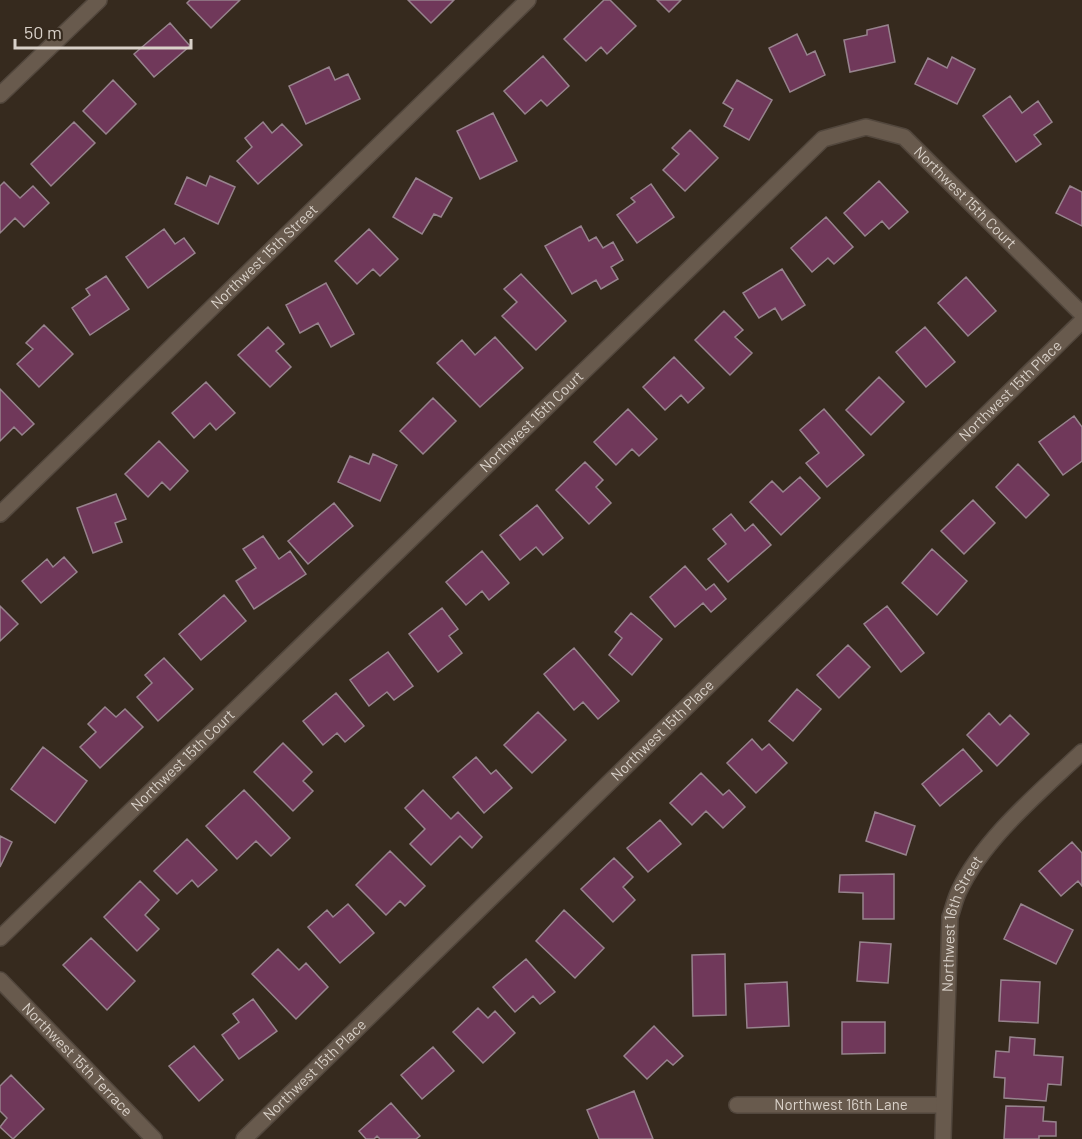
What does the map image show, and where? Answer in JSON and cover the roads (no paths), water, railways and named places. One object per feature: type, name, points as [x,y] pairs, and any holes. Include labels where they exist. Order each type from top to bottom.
[{"type":"street","points":[[0,95],[99,0]]},
{"type":"street","name":"Northwest 15th Street","points":[[0,514],[528,0]]},
{"type":"street","name":"Northwest 15th Court","points":[[0,938],[823,139],[866,127],[904,137],[1082,314]]},
{"type":"street","name":"Northwest 15th Place","points":[[244,1139],[1082,321]]},
{"type":"street","name":"Northwest 16th Street","points":[[943,1139],[951,917],[959,891],[981,854],[1023,808],[1082,752]]},
{"type":"street","name":"Northwest 15th Terrace","points":[[0,980],[154,1139]]},
{"type":"street","name":"Northwest 16th Lane","points":[[737,1106],[943,1106]]}]
